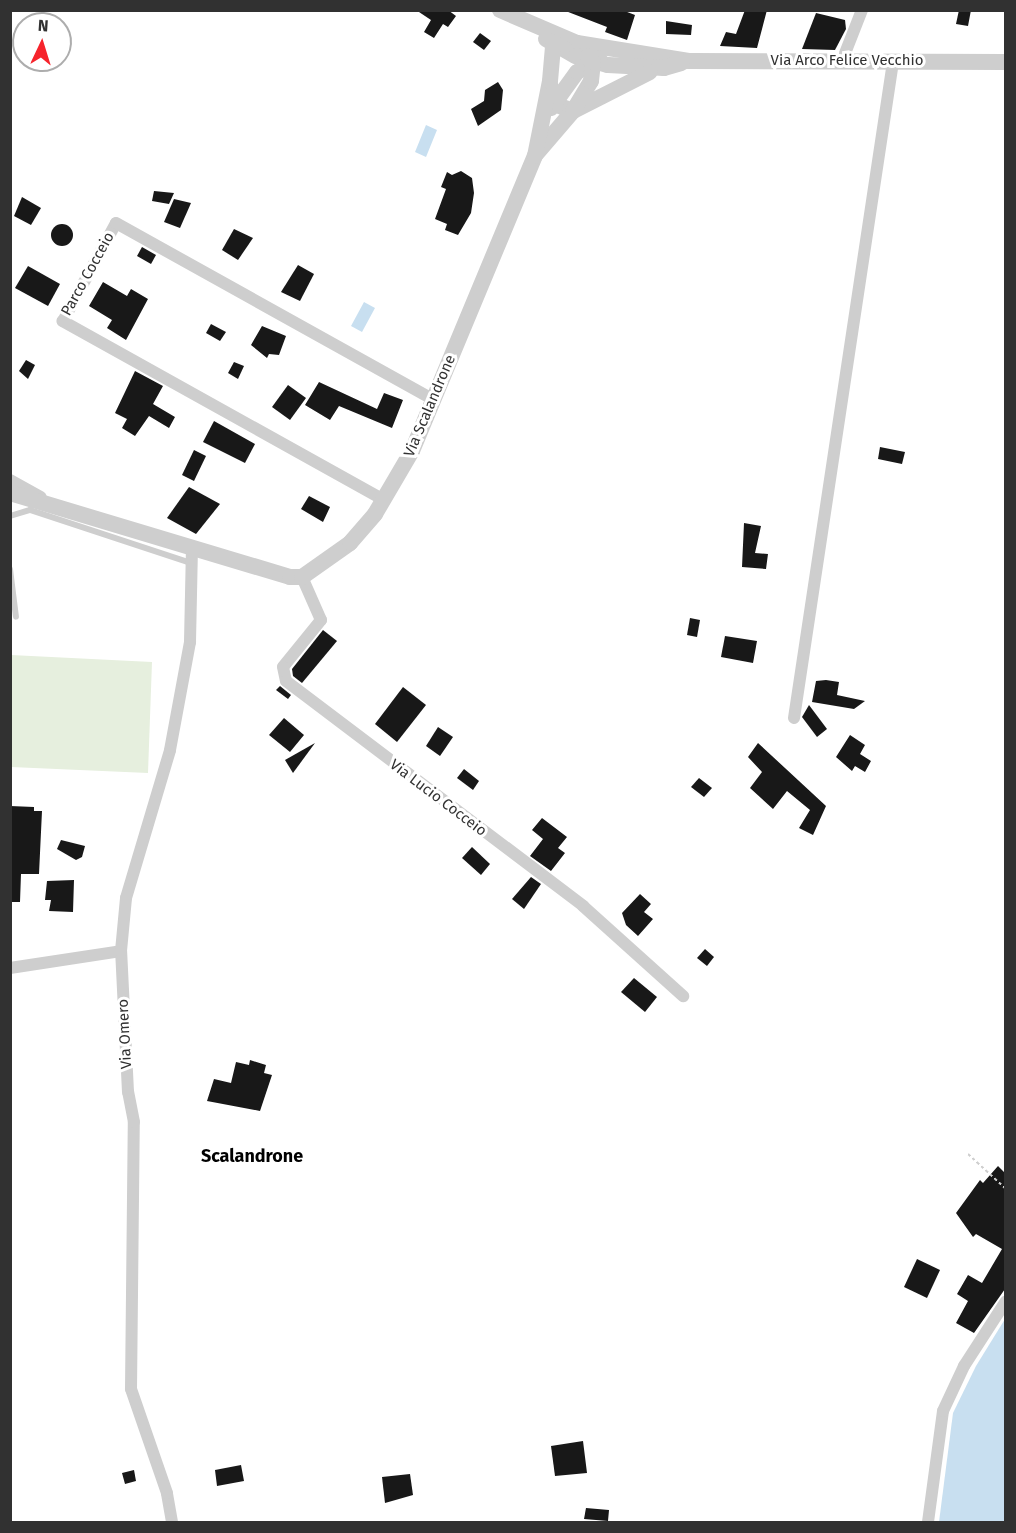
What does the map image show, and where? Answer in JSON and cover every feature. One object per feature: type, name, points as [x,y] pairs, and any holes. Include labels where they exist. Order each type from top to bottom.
[{"type":"street","points":[[500,10],[532,27],[577,43],[635,55],[689,61]]},
{"type":"street","points":[[842,61],[862,10]]},
{"type":"street","points":[[532,27],[553,44],[593,62],[634,68],[664,68]]},
{"type":"street","points":[[535,156],[573,111],[591,81],[593,62],[577,43]]},
{"type":"street","points":[[535,156],[550,81],[553,44]]},
{"type":"street","points":[[541,128],[555,101],[577,72],[593,62],[635,55]]},
{"type":"street","points":[[550,81],[555,101],[561,110],[573,111],[638,76],[689,61]]},
{"type":"street","name":"Via Arco Felice Vecchio","points":[[689,61],[1005,62]]},
{"type":"street","points":[[794,718],[893,62]]},
{"type":"street","name":"Via Scalandrone","points":[[302,577],[350,543],[384,500],[412,451],[535,156]]},
{"type":"street","name":"Parco Cocceio","points":[[384,500],[63,321],[116,223],[434,400]]},
{"type":"street","points":[[10,480],[49,502]]},
{"type":"street","points":[[10,492],[49,502],[192,555],[290,577],[302,577]]},
{"type":"street","name":"Via Omero","points":[[172,1522],[167,1493],[131,1389],[134,1122],[128,1092],[121,951],[126,898],[170,750],[190,642],[192,555]]},
{"type":"street","name":"Via Lucio Cocceio","points":[[302,577],[321,620],[283,668],[286,681],[583,906],[683,996]]},
{"type":"street","points":[[10,968],[121,951]]},
{"type":"street","points":[[928,1522],[943,1411],[964,1366],[1005,1301]]},
{"type":"lane","points":[[10,516],[30,510],[192,555]]},
{"type":"lane","points":[[10,569],[16,617]]},
{"type":"path","points":[[968,1154],[1005,1189]]},
{"type":"green space","points":[[11,655],[152,662],[148,773],[11,767]]},
{"type":"water","points":[[426,125],[437,130],[426,157],[415,152]]},
{"type":"water","points":[[364,302],[375,308],[362,332],[351,326]]},
{"type":"water","points":[[1005,1319],[1005,1522],[939,1522],[953,1413],[976,1366]]},
{"type":"building","points":[[416,10],[448,10],[456,16],[448,27],[443,24],[434,38],[424,32],[431,20]]},
{"type":"building","points":[[563,10],[622,10],[635,15],[627,40],[605,32],[607,27]]},
{"type":"building","points":[[745,10],[767,10],[757,48],[720,46],[726,32],[736,34]]},
{"type":"building","points":[[959,10],[971,10],[968,26],[956,24]]},
{"type":"building","points":[[816,13],[845,20],[846,29],[835,50],[802,49]]},
{"type":"building","points":[[666,21],[692,25],[691,35],[666,34]]},
{"type":"building","points":[[480,33],[491,41],[484,50],[473,42]]},
{"type":"building","points":[[498,82],[503,90],[501,110],[478,126],[471,109],[484,101],[485,90]]},
{"type":"building","points":[[461,171],[472,178],[474,193],[471,213],[458,235],[445,230],[447,224],[435,219],[446,189],[441,187],[447,172],[452,175]]},
{"type":"building","points":[[154,191],[174,193],[169,204],[152,201]]},
{"type":"building","points":[[22,197],[41,208],[31,225],[14,216]]},
{"type":"building","points":[[174,199],[191,203],[180,228],[164,222]]},
{"type":"building","points":[[62,224],[70,227],[73,235],[70,243],[62,246],[54,243],[51,235],[54,227]]},
{"type":"building","points":[[234,229],[253,238],[238,260],[222,250]]},
{"type":"building","points":[[142,247],[156,255],[151,264],[137,256]]},
{"type":"building","points":[[298,265],[314,274],[300,301],[281,292]]},
{"type":"building","points":[[28,266],[60,284],[48,306],[15,288]]},
{"type":"building","points":[[103,282],[127,296],[131,289],[148,299],[126,340],[107,328],[112,320],[89,306]]},
{"type":"building","points":[[211,324],[226,332],[220,341],[206,333]]},
{"type":"building","points":[[262,326],[286,336],[279,355],[269,354],[267,358],[251,345]]},
{"type":"building","points":[[26,360],[35,365],[28,379],[19,371]]},
{"type":"building","points":[[234,362],[244,366],[238,379],[228,373]]},
{"type":"building","points":[[135,371],[163,386],[153,404],[175,417],[169,428],[149,416],[135,436],[122,428],[127,419],[115,413]]},
{"type":"building","points":[[319,382],[377,409],[384,393],[403,400],[392,428],[339,406],[330,420],[305,405]]},
{"type":"building","points":[[288,385],[306,398],[290,420],[272,407]]},
{"type":"building","points":[[214,421],[255,444],[245,463],[203,442]]},
{"type":"building","points":[[880,447],[905,452],[902,464],[878,459]]},
{"type":"building","points":[[194,450],[206,456],[194,481],[182,475]]},
{"type":"building","points":[[189,487],[220,504],[196,534],[167,518]]},
{"type":"building","points":[[309,496],[330,507],[323,522],[301,509]]},
{"type":"building","points":[[744,523],[761,526],[755,553],[768,554],[766,569],[742,567]]},
{"type":"building","points":[[690,618],[700,620],[697,637],[687,635]]},
{"type":"building","points":[[323,630],[337,641],[302,683],[293,676],[292,669]]},
{"type":"building","points":[[725,636],[757,641],[753,663],[721,657]]},
{"type":"building","points":[[816,681],[839,682],[837,695],[865,701],[854,709],[812,702]]},
{"type":"building","points":[[280,686],[291,695],[288,699],[276,690]]},
{"type":"building","points":[[403,687],[426,705],[397,742],[375,724]]},
{"type":"building","points":[[809,705],[827,729],[817,737],[802,717]]},
{"type":"building","points":[[284,718],[304,735],[290,752],[269,735]]},
{"type":"building","points":[[438,727],[453,737],[440,756],[426,746]]},
{"type":"building","points":[[850,735],[865,745],[860,754],[871,761],[865,772],[855,766],[852,771],[836,757]]},
{"type":"building","points":[[315,743],[293,773],[285,760]]},
{"type":"building","points":[[758,743],[826,806],[813,835],[799,828],[810,810],[787,791],[773,809],[750,788],[762,772],[748,757]]},
{"type":"building","points":[[464,769],[479,781],[473,790],[457,778]]},
{"type":"building","points":[[699,778],[712,788],[704,797],[691,787]]},
{"type":"building","points":[[10,806],[34,807],[34,811],[42,811],[39,874],[21,874],[20,902],[10,902]]},
{"type":"building","points":[[542,818],[567,837],[558,848],[565,853],[551,871],[530,856],[543,839],[532,830]]},
{"type":"building","points":[[61,840],[85,846],[82,857],[76,860],[57,849]]},
{"type":"building","points":[[472,847],[490,864],[481,875],[462,858]]},
{"type":"building","points":[[531,877],[541,884],[524,909],[512,899]]},
{"type":"building","points":[[74,880],[73,912],[49,911],[51,900],[45,900],[47,881]]},
{"type":"building","points":[[640,894],[651,904],[644,912],[653,919],[638,936],[626,925],[622,913]]},
{"type":"building","points":[[705,949],[714,957],[707,966],[697,958]]},
{"type":"building","points":[[634,978],[657,997],[645,1012],[621,992]]},
{"type":"building","points":[[250,1060],[266,1065],[264,1073],[272,1075],[260,1111],[207,1101],[214,1079],[231,1083],[236,1062],[249,1065]]},
{"type":"building","points":[[998,1166],[1005,1173],[1005,1289],[974,1333],[956,1323],[968,1301],[957,1294],[968,1275],[982,1283],[1002,1249],[976,1234],[973,1237],[956,1213],[980,1180],[983,1183]]},
{"type":"building","points":[[917,1259],[940,1270],[927,1298],[904,1287]]},
{"type":"building","points":[[583,1441],[587,1473],[555,1476],[551,1446]]},
{"type":"building","points":[[241,1465],[244,1481],[217,1486],[215,1470]]},
{"type":"building","points":[[134,1470],[136,1481],[125,1484],[122,1473]]},
{"type":"building","points":[[410,1474],[413,1495],[385,1503],[382,1477]]},
{"type":"building","points":[[586,1508],[609,1510],[608,1521],[584,1519]]},
{"type":"district","name":"Scalandrone","points":[[252,1156]]}]
